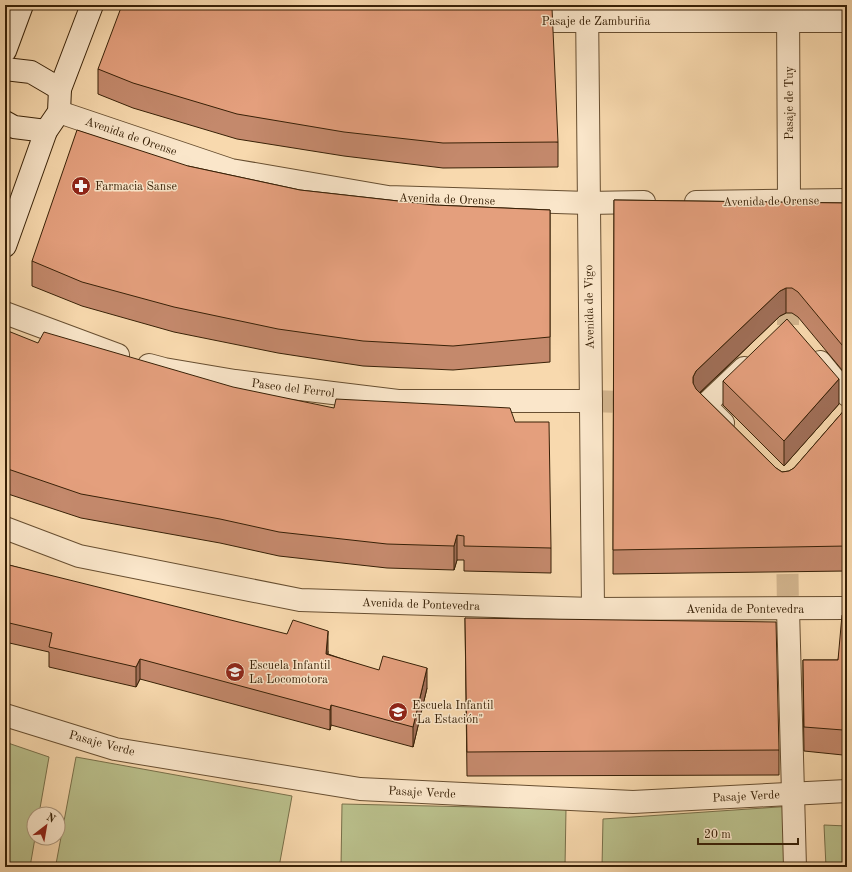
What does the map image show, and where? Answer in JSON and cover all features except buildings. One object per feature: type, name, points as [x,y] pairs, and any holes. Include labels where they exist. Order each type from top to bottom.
[{"type":"street","points":[[5,51],[22,5]]},
{"type":"street","points":[[5,246],[46,131],[59,112],[60,89],[92,5]]},
{"type":"street","name":"Pasaje de Zamburiña","points":[[500,21],[587,13],[788,13],[847,21]]},
{"type":"street","name":"Avenida de Vigo","points":[[587,13],[593,609]]},
{"type":"street","name":"Pasaje de Tuy","points":[[788,13],[789,201]]},
{"type":"street","points":[[5,69],[31,72],[60,89]]},
{"type":"street","name":"Avenida de Orense","points":[[59,112],[231,170],[388,197],[588,203],[847,200]]},
{"type":"street","points":[[5,122],[14,127],[46,131]]},
{"type":"street","name":"Paseo del Ferrol","points":[[5,313],[104,351],[164,369],[235,381],[398,401],[591,401]]},
{"type":"street","points":[[808,348],[847,395]]},
{"type":"street","points":[[737,437],[705,406],[760,352]]},
{"type":"street","name":"Avenida de Pontevedra","points":[[5,528],[80,556],[300,600],[593,609],[847,608]]},
{"type":"street","points":[[788,609],[795,867]]},
{"type":"street","name":"Pasaje Verde","points":[[5,715],[115,749],[360,789],[633,802],[847,791]]},
{"type":"green space","points":[[5,742],[49,757],[40,806],[26,806],[26,846],[34,846],[30,867],[5,866]]},
{"type":"green space","points":[[76,757],[292,796],[279,867],[70,867],[56,864],[59,846],[66,846],[66,810]]},
{"type":"green space","points":[[342,804],[566,809],[565,867],[341,867]]},
{"type":"green space","points":[[793,806],[788,867],[602,867],[603,819]]},
{"type":"green space","points":[[824,825],[847,826],[847,867],[826,867]]},
{"type":"tunnel","points":[[788,282],[788,325]]},
{"type":"tunnel","points":[[591,401],[643,403]]},
{"type":"tunnel","points":[[787,541],[788,609]]},
{"type":"place","name":"Farmacia Sanse","points":[[81,186]]},
{"type":"place","name":"Escuela Infantil La Locomotora","points":[[235,672]]},
{"type":"place","name":"Escuela Infantil \"La Estación\"","points":[[398,712]]}]
